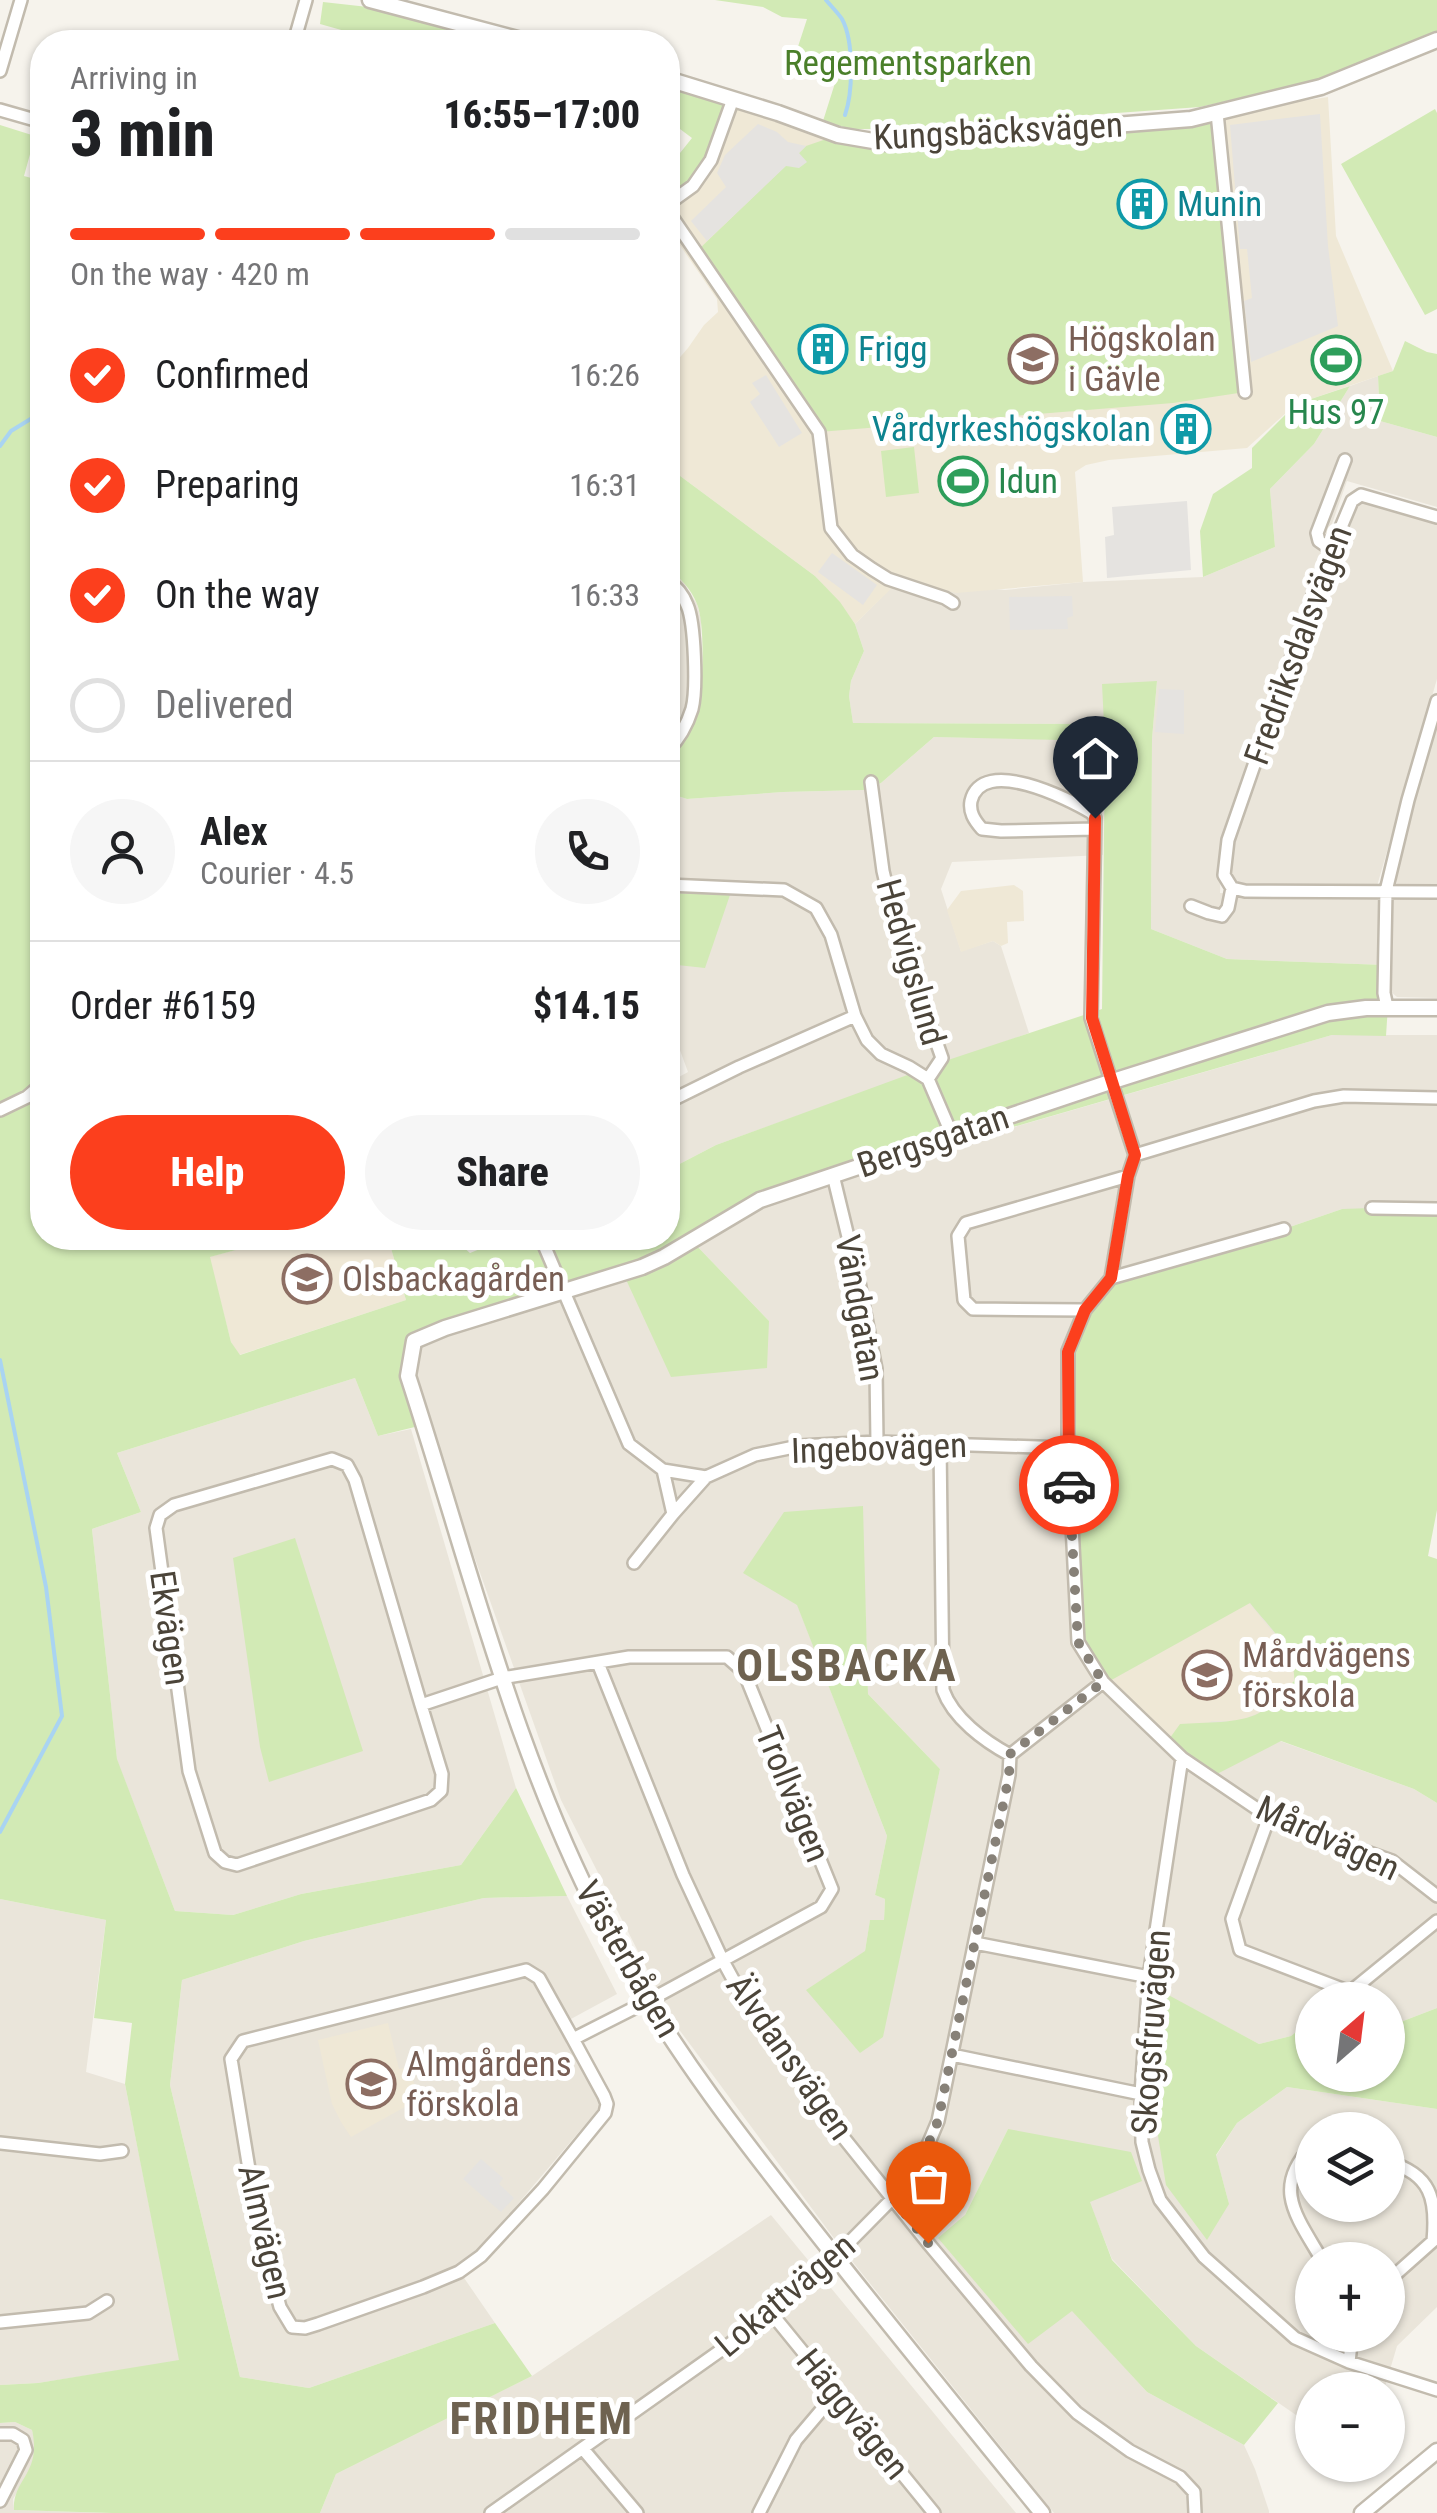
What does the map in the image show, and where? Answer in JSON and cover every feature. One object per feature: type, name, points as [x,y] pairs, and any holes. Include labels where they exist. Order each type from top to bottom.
[{"type":"street","points":[[0,71],[21,0]]},
{"type":"street","points":[[297,30],[306,0]]},
{"type":"street","points":[[370,0],[484,30]]},
{"type":"street","name":"Kungsbäcksvägen","points":[[680,83],[838,135],[885,143],[1191,119],[1321,87],[1437,40]]},
{"type":"street","points":[[680,197],[711,160],[733,100]]},
{"type":"street","points":[[0,110],[30,119]]},
{"type":"street","points":[[1217,114],[1245,392]]},
{"type":"street","points":[[680,225],[820,432],[831,528],[852,555],[888,579],[953,604]]},
{"type":"street","points":[[1332,550],[1318,542],[1318,533],[1346,460]]},
{"type":"street","name":"Fredriksdalsvägen","points":[[1232,888],[1224,875],[1228,840],[1316,586],[1352,501],[1361,495],[1437,517]]},
{"type":"street","points":[[680,593],[689,608],[694,698],[680,734]]},
{"type":"street","points":[[1387,1007],[1386,891],[1437,700]]},
{"type":"street","points":[[1094,829],[982,829],[973,819],[970,806],[974,792],[984,784],[1004,781],[1054,792],[1092,812],[1095,818],[1092,1018],[1135,1155],[1344,1096],[1437,1098]]},
{"type":"street","name":"Hedvigslund","points":[[872,782],[896,930],[942,1058],[928,1079]]},
{"type":"street","points":[[680,886],[784,890],[816,908],[831,935],[855,1016],[867,1040],[881,1054],[928,1079],[952,1135]]},
{"type":"street","points":[[1192,906],[1222,916],[1232,888],[1437,892]]},
{"type":"street","name":"Bergsgatan","points":[[680,1248],[760,1200],[1328,1013],[1387,1007],[1437,1008]]},
{"type":"street","points":[[680,1096],[855,1016]]},
{"type":"street","points":[[0,1110],[30,1094]]},
{"type":"street","name":"Mårdvägen","points":[[1135,1155],[1111,1278],[1085,1310],[1068,1352],[1068,1448],[1078,1642],[1103,1682],[1182,1758],[1268,1817],[1392,1861],[1437,1896]]},
{"type":"street","name":"Vändgatan","points":[[833,1175],[876,1369],[877,1442]]},
{"type":"street","points":[[1085,1310],[973,1310],[964,1300],[958,1236],[966,1223],[1128,1176]]},
{"type":"street","points":[[1372,1208],[1437,1209]]},
{"type":"street","points":[[1111,1278],[1284,1229]]},
{"type":"street","points":[[546,1250],[629,1444],[662,1470],[706,1477]]},
{"type":"street","name":"Bergsgatan","points":[[445,1328],[642,1267],[676,1250]]},
{"type":"street","name":"Västerbågen","points":[[445,1328],[414,1341],[408,1376],[530,1759],[611,1938],[728,2120],[882,2318],[1042,2513]]},
{"type":"street","name":"Ingebovägen","points":[[706,1477],[755,1455],[798,1446],[877,1442],[1068,1448]]},
{"type":"street","points":[[940,1444],[942,1690],[948,1705],[990,1744],[1010,1754],[1103,1682]]},
{"type":"street","name":"Ekvägen","points":[[332,1459],[347,1465],[355,1480],[421,1704],[442,1774],[441,1790],[431,1800],[237,1865],[224,1862],[215,1853],[189,1772],[156,1528],[160,1514],[174,1504],[332,1459]]},
{"type":"street","points":[[662,1470],[673,1514]]},
{"type":"street","points":[[634,1563],[706,1477]]},
{"type":"street","name":"Trollvägen","points":[[502,1678],[629,1657],[727,1657],[744,1672],[832,1889],[821,1907],[648,2001]]},
{"type":"street","name":"Älvdansvägen","points":[[598,1663],[682,1875],[723,1960],[748,2005],[811,2096],[1032,2366],[1077,2413],[1130,2451],[1180,2478],[1194,2492],[1195,2513]]},
{"type":"street","points":[[421,1704],[502,1678]]},
{"type":"street","name":"Lokattvägen","points":[[491,2513],[772,2314],[893,2198],[922,2159],[938,2121],[1009,1776],[1010,1754]]},
{"type":"street","name":"Skogsfruvägen","points":[[1182,1758],[1149,1977],[1140,2094],[1142,2142],[1160,2200],[1204,2257],[1296,2338],[1349,2362],[1437,2390]]},
{"type":"street","points":[[1268,1817],[1232,1919],[1240,1950],[1350,1992],[1437,1921]]},
{"type":"street","points":[[975,1943],[1149,1977]]},
{"type":"street","name":"Almvägen","points":[[526,1970],[539,1978],[574,2039],[604,2096],[606,2113],[481,2256],[460,2272],[423,2288],[305,2328],[292,2327],[280,2307],[258,2224],[231,2059],[243,2042],[526,1970]]},
{"type":"street","points":[[574,2039],[648,2001]]},
{"type":"street","points":[[952,2055],[1140,2094]]},
{"type":"street","points":[[0,2143],[100,2154],[122,2151]]},
{"type":"street","points":[[1405,2168],[1429,2188],[1436,2212],[1433,2241],[1405,2267]]},
{"type":"street","points":[[1295,2171],[1290,2178],[1290,2196],[1295,2209]]},
{"type":"street","points":[[0,2322],[88,2312],[107,2301]]},
{"type":"street","name":"Häggvägen","points":[[772,2314],[934,2513]]},
{"type":"street","points":[[1349,2362],[1350,2352]]},
{"type":"street","points":[[759,2513],[796,2440],[835,2394]]},
{"type":"street","points":[[0,2434],[13,2434],[24,2440],[26,2450],[0,2500]]},
{"type":"street","points":[[583,2449],[637,2513]]},
{"type":"street","points":[[1362,2513],[1437,2452]]},
{"type":"shaded area","name":"Högskolan i Gävle","points":[[1328,97],[1336,236],[1393,371],[1296,404],[1247,448],[1109,460],[1075,472],[1083,582],[956,593],[901,579],[855,624],[815,576],[680,476],[680,357],[718,312],[717,299],[680,245],[680,194],[733,99],[887,154]]},
{"type":"shaded area","points":[[1320,114],[1328,246],[1338,326],[1251,362],[1244,301],[1252,298],[1247,249],[1240,249],[1230,125]]},
{"type":"shaded area","points":[[758,124],[788,142],[806,146],[799,153],[807,162],[799,168],[786,166],[707,241],[691,221],[726,187],[717,173],[725,155]]},
{"type":"shaded area","points":[[766,375],[802,433],[779,447],[750,402],[760,394],[752,383]]},
{"type":"shaded area","points":[[1378,376],[1380,421],[1437,437],[1437,507],[1347,481],[1232,809],[1221,846],[1220,893],[1378,898],[1385,965],[1227,959],[1151,929],[1152,739],[1157,681],[1104,724],[853,723],[851,681],[864,651],[855,624],[900,579],[1005,590],[1203,577],[1275,547],[1270,489],[1314,444],[1350,386]]},
{"type":"shaded area","points":[[1187,501],[1191,570],[1107,578],[1105,537],[1114,535],[1112,507]]},
{"type":"shaded area","points":[[1367,501],[1437,523],[1437,679],[1377,886],[1244,886],[1232,879],[1230,861],[1241,814],[1351,511]]},
{"type":"shaded area","points":[[832,553],[877,585],[863,605],[818,572]]},
{"type":"shaded area","points":[[680,577],[697,604],[701,619],[701,699],[692,729],[680,743]]},
{"type":"shaded area","points":[[1072,596],[1073,616],[1067,618],[1068,629],[1010,630],[1009,597]]},
{"type":"shaded area","points":[[1159,689],[1184,690],[1184,734],[1155,732]]},
{"type":"shaded area","points":[[1437,725],[1437,888],[1396,888],[1399,857]]},
{"type":"shaded area","points":[[934,737],[1105,740],[1103,855],[952,862],[941,889],[961,951],[993,941],[1001,946],[1029,1033],[716,1145],[680,1164],[680,1076],[688,1072],[680,1050],[680,797],[864,790],[881,783]]},
{"type":"shaded area","points":[[1014,885],[1023,891],[1024,921],[1007,922],[1008,943],[1001,946],[993,941],[961,952],[947,910],[961,891]]},
{"type":"shaded area","points":[[1393,897],[1437,899],[1437,998],[1397,997],[1389,990]]},
{"type":"shaded area","points":[[1332,1035],[1437,1035],[1437,1210],[1342,1209],[1284,1229],[1280,1741],[1414,1789],[1437,1803],[1437,2008],[1405,2020],[1405,1982],[1295,1982],[1295,2033],[1259,2044],[1161,1992],[1229,2204],[1216,2156],[1237,2123],[1287,2087],[1295,2088],[1295,2092],[1321,2092],[1437,2109],[1437,2307],[1405,2338],[1405,2242],[1295,2242],[1295,2352],[1395,2352],[1389,2372],[1295,2372],[1295,2414],[1196,2346],[1112,2259],[1089,2201],[1008,2129],[965,2215],[1072,2310],[1147,2392],[1244,2445],[1269,2513],[1054,2513],[836,2241],[675,2024],[561,1800],[427,1424],[413,1375],[419,1347],[623,1272],[769,1321],[694,1243],[765,1197]],"holes":[[[862,1506],[868,1694],[940,1769],[923,1844],[860,2053],[865,1951],[870,1921],[884,1920],[885,1899],[875,1895],[887,1836],[797,1604]]]},
{"type":"shaded area","name":"Olsbackagården","points":[[235,1250],[391,1250],[406,1300],[239,1355],[231,1342],[209,1257]]},
{"type":"shaded area","points":[[355,1378],[378,1436],[411,1429],[516,1788],[461,1865],[301,1894],[233,1915],[175,1911],[117,1760],[92,1529],[141,1512],[117,1453]]},
{"type":"shaded area","name":"Mårdvägens förskola","points":[[1249,1603],[1284,1646],[1295,1670],[1294,1681],[1261,1712],[1239,1721],[1212,1721],[1167,1742],[1106,1683]]},
{"type":"shaded area","points":[[567,1896],[617,1994],[558,2026],[601,2106],[460,2272],[495,2323],[309,2388],[240,2377],[170,2085],[182,1980],[304,1941],[484,1898]]},
{"type":"shaded area","points":[[0,1899],[106,1920],[86,2072],[125,2084],[180,2361],[38,2383],[0,2385]]},
{"type":"shaded area","name":"Almgårdens förskola","points":[[388,2023],[399,2069],[409,2067],[419,2099],[351,2137],[332,2104],[318,2040]]},
{"type":"shaded area","points":[[481,2159],[503,2178],[499,2184],[514,2198],[501,2212],[463,2179]]},
{"type":"shaded area","points":[[771,2215],[1016,2513],[320,2513],[336,2474],[532,2376]]},
{"type":"shaded area","points":[[15,2422],[32,2430],[36,2446],[32,2468],[13,2499],[14,2510],[112,2513],[0,2513],[0,2423]]},
{"type":"green space","name":"Regementsparken","points":[[715,0],[1437,0],[1437,32],[1320,80],[1200,107],[851,129],[823,121],[835,83],[791,68],[807,19],[782,17],[763,7]]},
{"type":"green space","points":[[323,2],[377,8],[446,28],[341,30],[320,24]]},
{"type":"green space","points":[[680,84],[733,99],[711,160],[680,192],[680,153],[692,138],[680,129]]},
{"type":"green space","points":[[1435,109],[1437,309],[1425,315],[1341,164]]},
{"type":"green space","points":[[1217,113],[1245,392],[1173,403],[819,432],[696,252],[806,146],[838,135],[885,143]]},
{"type":"green space","points":[[0,125],[30,134],[24,176],[30,178],[30,1250],[236,1250],[210,1257],[231,1342],[240,1355],[406,1300],[391,1250],[680,1250],[680,1164],[716,1145],[951,1059],[1102,1009],[1105,741],[934,737],[881,783],[864,790],[680,797],[680,743],[696,717],[703,647],[697,604],[680,579],[680,476],[815,576],[840,602],[855,624],[864,651],[851,681],[853,723],[1104,724],[1102,684],[1157,681],[1152,739],[1151,929],[1227,959],[1385,965],[1389,990],[1386,1036],[1332,1035],[760,1200],[694,1243],[769,1321],[767,1368],[671,1377],[623,1273],[419,1347],[413,1375],[427,1424],[378,1436],[355,1378],[117,1453],[141,1512],[92,1529],[117,1759],[175,1911],[233,1915],[301,1894],[461,1865],[516,1788],[567,1896],[484,1898],[304,1941],[182,1980],[170,2085],[240,2377],[309,2388],[495,2323],[532,2376],[336,2474],[320,2513],[14,2510],[34,2445],[32,2430],[15,2422],[0,2423],[0,2385],[38,2383],[179,2360],[125,2084],[132,2023],[94,2018],[106,1920],[0,1899]]},
{"type":"green space","points":[[1405,341],[1437,354],[1437,437],[1380,421],[1378,376],[1393,371]]},
{"type":"green space","points":[[1350,386],[1314,444],[1270,489],[1275,547],[1203,577],[1200,531],[1213,494],[1252,468],[1252,448],[1296,404]]},
{"type":"green space","points":[[914,447],[919,493],[886,497],[881,451]]},
{"type":"green space","points":[[680,893],[730,895],[705,968],[680,965]]},
{"type":"green space","points":[[1342,1209],[1437,1210],[1437,1510],[1428,1556],[1437,1559],[1437,1803],[1414,1789],[1281,1741],[1217,1774],[1167,1742],[1180,1724],[1251,1717],[1294,1681],[1286,1649],[1250,1603],[1106,1683],[1078,1642],[1068,1351],[1075,1330],[1111,1278]]},
{"type":"green space","points":[[863,1506],[868,1694],[940,1769],[883,2037],[860,2053],[806,1990],[865,1951],[870,1920],[884,1920],[885,1899],[875,1895],[887,1836],[797,1605],[743,1573],[784,1512]]},
{"type":"green space","points":[[295,1538],[363,1751],[269,1782],[260,1747],[233,1558]]},
{"type":"green space","points":[[1161,1991],[1259,2044],[1295,2033],[1295,2088],[1287,2087],[1237,2123],[1216,2155],[1229,2204],[1207,2240],[1166,2185],[1151,2093]]},
{"type":"green space","points":[[1437,2008],[1437,2109],[1321,2092],[1405,2092],[1405,2020]]},
{"type":"green space","points":[[1008,2129],[1131,2152],[1142,2181],[1090,2202],[1112,2260],[1196,2346],[1278,2403],[1244,2445],[1147,2392],[1072,2311],[1028,2344],[938,2238],[965,2215]]},
{"type":"waterway","points":[[826,0],[842,19],[849,40],[851,80],[845,115]]},
{"type":"waterway","points":[[0,446],[11,431],[30,419]]},
{"type":"waterway","points":[[0,1360],[46,1587],[62,1716],[0,1832]]},
{"type":"way so far","points":[[928,2243],[893,2198],[922,2159],[938,2121],[1009,1776],[1010,1754],[1103,1682],[1078,1642],[1069,1485]]},
{"type":"place","name":"Munin","points":[[1142,204]]},
{"type":"place","name":"Frigg","points":[[823,349]]},
{"type":"place","name":"Högskolan i Gävle","points":[[1033,359]]},
{"type":"place","name":"Hus 97","points":[[1336,360]]},
{"type":"place","name":"Vårdyrkeshögskolan","points":[[1186,429]]},
{"type":"place","name":"Idun","points":[[963,481]]},
{"type":"place","name":"Olsbackagården","points":[[307,1279]]},
{"type":"place","name":"Mårdvägens förskola","points":[[1207,1675]]},
{"type":"place","name":"Almgårdens förskola","points":[[371,2084]]},
{"type":"district","name":"OLSBACKA","points":[[847,1665]]},
{"type":"district","name":"FRIDHEM","points":[[542,2418]]},
{"type":"route","points":[[1069,1485],[1068,1352],[1085,1310],[1111,1278],[1135,1155],[1092,1018],[1095,818]]}]
